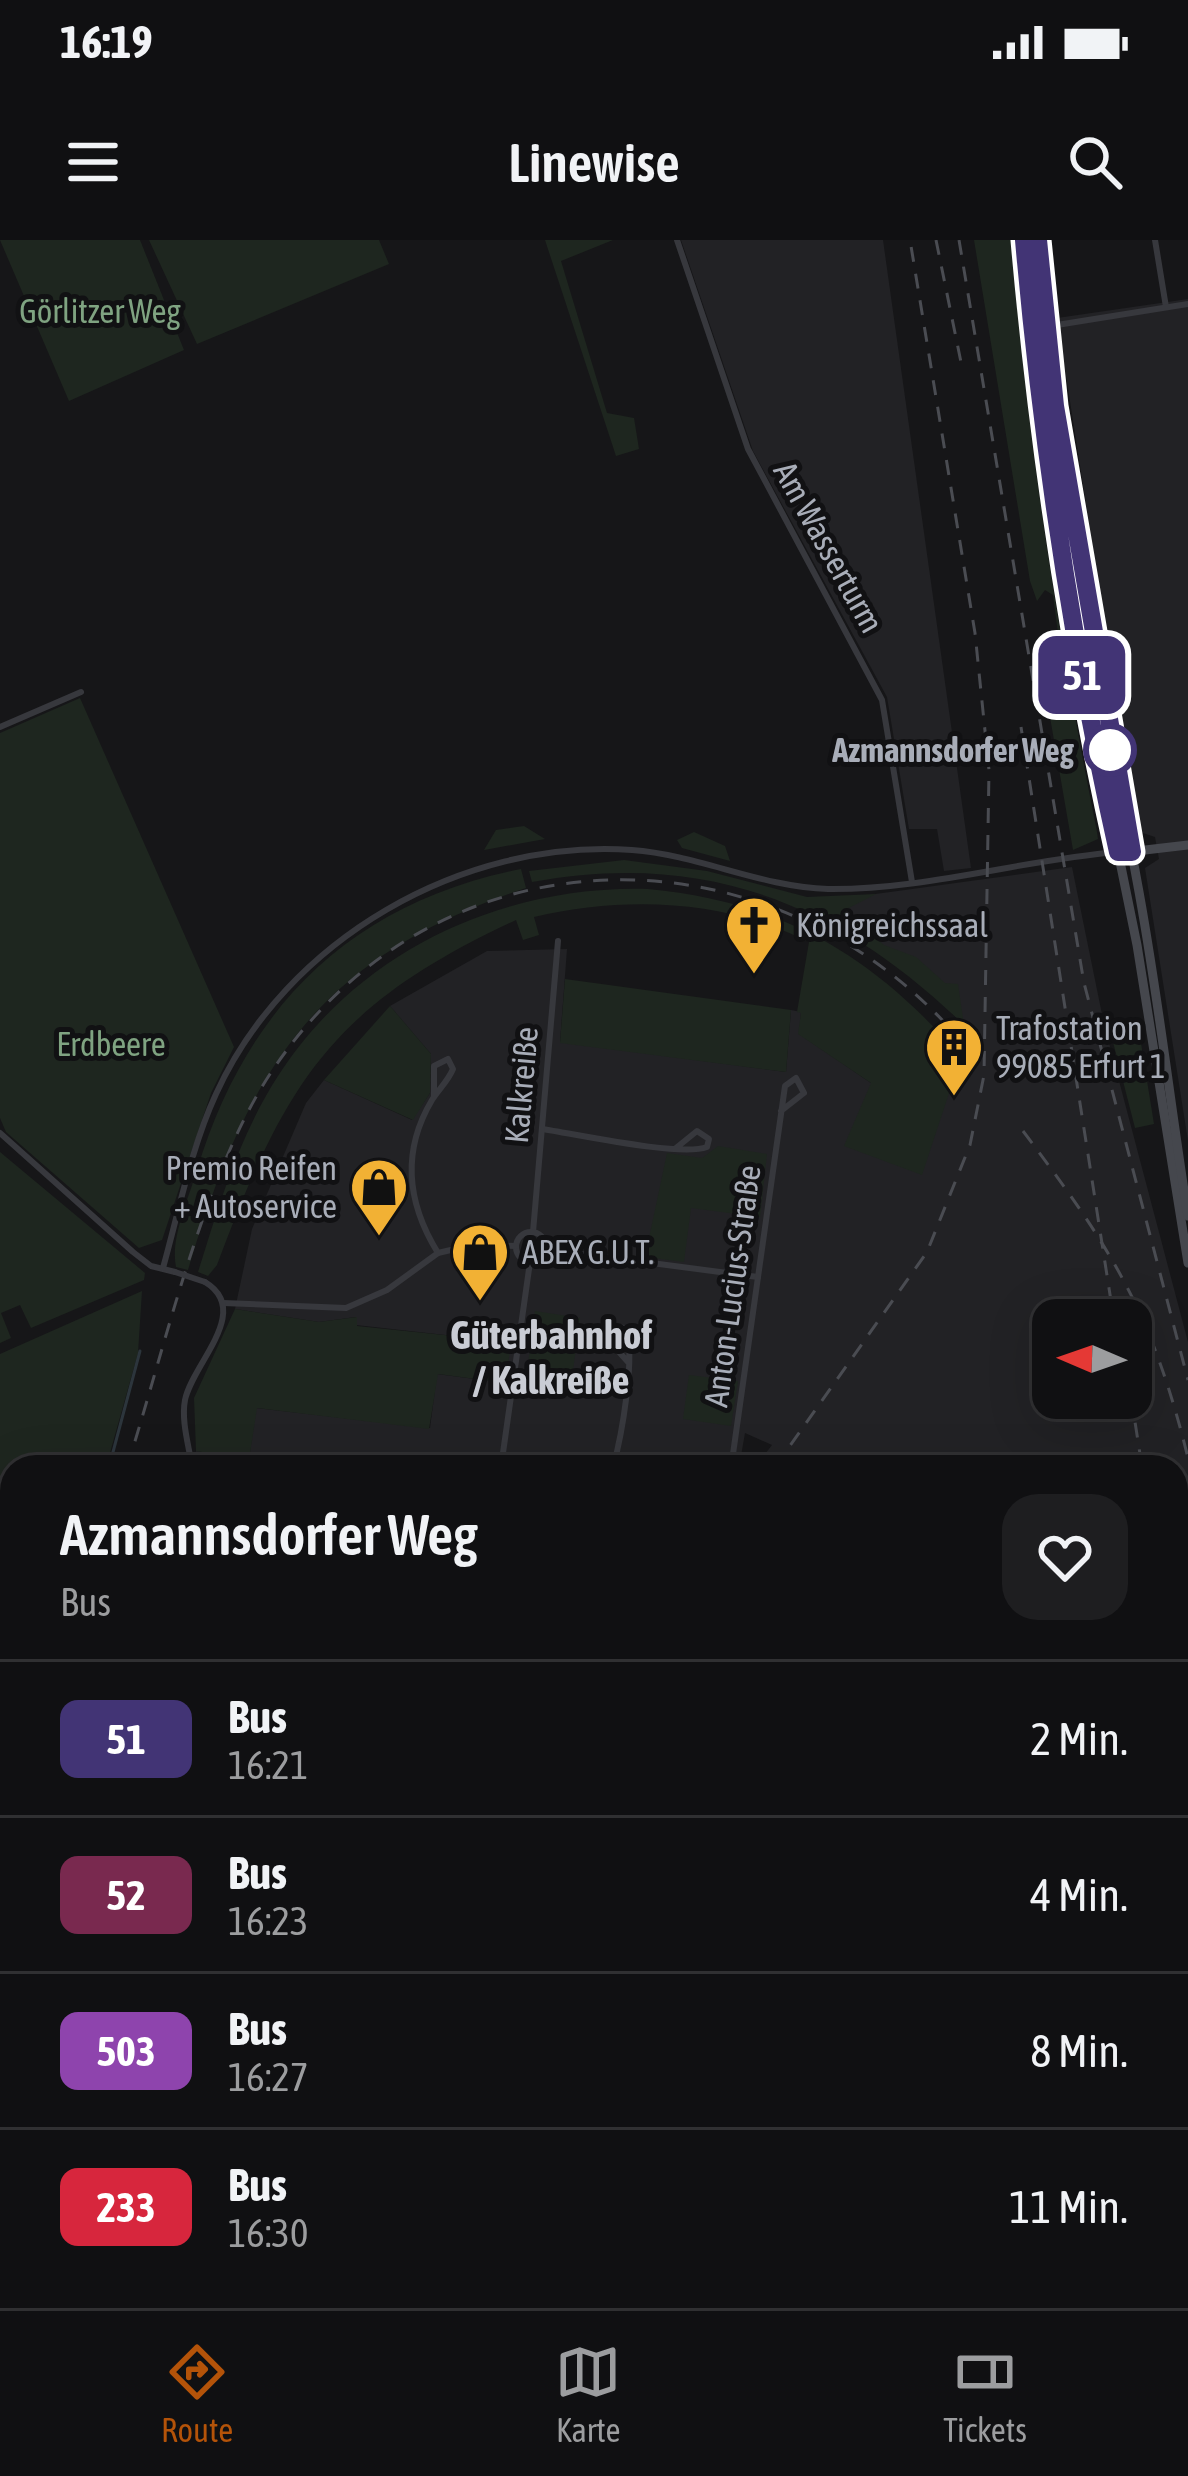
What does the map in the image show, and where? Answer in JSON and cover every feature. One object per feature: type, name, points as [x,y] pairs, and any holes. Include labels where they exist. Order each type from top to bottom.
[{"type":"main road","points":[[1024,240],[1031,329],[1084,685],[1118,852],[1188,1263]]},
{"type":"main road","points":[[1038,240],[1045,327],[1101,700],[1132,852],[1188,1216]]},
{"type":"main road","points":[[1118,852],[1188,845]]},
{"type":"street","name":"Am Wasserturm","points":[[677,240],[748,449],[882,700],[912,882]]},
{"type":"street","points":[[1155,240],[1166,308]]},
{"type":"street","points":[[1031,329],[1188,304]]},
{"type":"street","points":[[0,727],[81,692]]},
{"type":"street","points":[[163,1268],[201,1133],[255,1024],[313,961],[405,901],[488,868],[589,850],[667,854],[814,888],[912,882],[1118,852]]},
{"type":"street","name":"Kalkreiße","points":[[533,1232],[558,941]]},
{"type":"street","points":[[434,1096],[434,1066],[448,1059],[453,1069],[434,1096],[415,1141],[410,1177],[416,1208],[438,1253]]},
{"type":"street","name":"Anton-Lucius-Straße","points":[[732,1455],[785,1086],[796,1078],[805,1093],[782,1111]]},
{"type":"street","points":[[542,1129],[676,1148],[702,1150],[709,1138],[697,1131],[676,1148]]},
{"type":"street","points":[[0,1133],[133,1252],[205,1282],[223,1303],[224,1317],[186,1396],[191,1455]]},
{"type":"street","points":[[516,1246],[523,1234],[533,1232],[542,1236],[545,1250]]},
{"type":"street","points":[[223,1303],[346,1308],[387,1290],[438,1253],[472,1245],[516,1246],[530,1262]]},
{"type":"street","points":[[503,1455],[530,1262],[545,1250],[758,1277]]},
{"type":"street","points":[[615,1455],[628,1362],[628,1332],[616,1328],[610,1343],[628,1362]]},
{"type":"shaded area","points":[[681,240],[883,240],[971,868],[944,871],[937,829],[909,829],[887,697],[753,451]]},
{"type":"shaded area","points":[[1188,299],[1188,1141],[1145,868],[1159,859],[1155,837],[1137,831],[1057,318]]},
{"type":"shaded area","points":[[1072,867],[1104,1024],[1188,1342],[1188,1455],[764,1455],[772,1445],[745,1433],[741,1455],[250,1455],[256,1408],[430,1428],[437,1374],[506,1383],[509,1349],[454,1336],[356,1325],[356,1317],[319,1322],[235,1309],[252,1229],[306,1103],[324,1080],[412,1120],[430,1093],[431,1054],[390,1006],[487,951],[567,949],[560,1042],[786,1072],[791,1010],[801,1012],[799,1034],[871,1083],[961,1067],[964,1025],[912,974],[841,926],[839,899]]},
{"type":"green space","name":"Görlitzer Weg","points":[[0,240],[140,240],[184,350],[69,401]]},
{"type":"green space","name":"Görlitzer Weg","points":[[149,240],[379,240],[389,264],[197,344]]},
{"type":"green space","points":[[545,240],[613,240],[561,261],[607,413],[634,418],[639,449],[616,456]]},
{"type":"green space","points":[[974,240],[1011,240],[1045,537],[1098,839],[1073,850],[1037,642],[1060,648],[1053,595],[1045,590],[1037,601],[1030,581]]},
{"type":"green space","points":[[1044,353],[1120,822],[1088,677],[1038,354]]},
{"type":"green space","points":[[1062,373],[1082,502],[1077,503],[1055,376]]},
{"type":"green space","points":[[1083,511],[1112,694],[1105,695],[1077,514]]},
{"type":"green space","points":[[1065,585],[1101,824],[1079,716]]},
{"type":"green space","name":"Erdbeere","points":[[80,698],[234,1047],[211,1093],[162,1240],[139,1248],[6,1132],[0,1118],[0,733]]},
{"type":"green space","points":[[524,826],[545,839],[484,850],[496,830]]},
{"type":"green space","points":[[694,832],[725,846],[730,861],[682,848],[677,840]]},
{"type":"green space","points":[[624,860],[707,871],[807,897],[876,894],[843,911],[884,945],[916,957],[945,983],[958,984],[964,1025],[868,947],[766,896],[712,881],[655,874],[595,874],[532,882],[529,871]]},
{"type":"green space","points":[[521,869],[526,888],[454,916],[394,948],[343,986],[302,1029],[266,1078],[237,1134],[188,1270],[176,1267],[181,1218],[218,1112],[244,1059],[276,1012],[314,971],[357,936],[406,907],[460,885]]},
{"type":"green space","points":[[648,889],[697,896],[784,921],[860,963],[928,1021],[961,1057],[922,1175],[844,1146],[871,1083],[798,1034],[801,1013],[797,1012],[809,942],[743,917],[708,910],[639,904],[569,910],[534,917],[539,935],[523,940],[516,920],[453,952],[359,1018],[294,1097],[267,1145],[217,1265],[208,1276],[198,1272],[231,1171],[264,1099],[311,1032],[349,993],[438,934],[488,913],[593,891]]},
{"type":"green space","points":[[565,979],[791,1010],[786,1072],[560,1043]]},
{"type":"green space","points":[[390,1006],[431,1054],[430,1093],[413,1120],[324,1080]]},
{"type":"green space","points":[[1139,1031],[1154,1124],[1135,1128],[1111,1034]]},
{"type":"green space","points":[[718,1146],[767,1154],[760,1217],[691,1208],[684,1262],[645,1257],[667,1153],[702,1158]]},
{"type":"green space","points":[[0,1152],[145,1273],[144,1280],[31,1328],[20,1305],[1,1313],[11,1338],[0,1343]]},
{"type":"green space","points":[[142,1291],[138,1353],[109,1455],[0,1455],[0,1354]]},
{"type":"green space","points":[[235,1309],[319,1322],[357,1317],[357,1326],[454,1336],[510,1349],[506,1383],[438,1374],[429,1429],[257,1408],[250,1455],[220,1455],[196,1451],[194,1398]]},
{"type":"green space","points":[[535,1311],[580,1318],[570,1393],[525,1387]]},
{"type":"green space","points":[[689,1375],[738,1381],[731,1426],[683,1419]]},
{"type":"waterway","points":[[112,1455],[140,1351]]},
{"type":"railway","points":[[783,1455],[927,1252],[970,1145],[984,1075],[989,770],[975,633],[910,240]]},
{"type":"railway","points":[[936,240],[963,372]]},
{"type":"railway","points":[[959,240],[1084,983],[1188,1380]]},
{"type":"railway","points":[[1021,727],[1111,1299]]},
{"type":"railway","points":[[131,1455],[205,1212],[246,1115],[270,1074],[340,991],[422,931],[512,894],[608,880],[704,888],[798,918],[885,970],[963,1043]]},
{"type":"railway","points":[[1023,1131],[1081,1211],[1125,1284],[1160,1362],[1187,1455]]},
{"type":"railway","points":[[1135,1419],[1140,1455]]},
{"type":"bus line","name":"51","points":[[1024,240],[1034,352],[1088,706],[1118,852],[1132,852],[1101,700],[1055,406],[1038,240]]},
{"type":"place","name":"Azmannsdorfer Weg","points":[[1110,750]]},
{"type":"place","name":"Königreichssaal","points":[[754,976]]},
{"type":"place","name":"Trafostation 99085 Erfurt 1","points":[[954,1098]]},
{"type":"place","name":"Premio Reifen + Autoservice","points":[[379,1238]]},
{"type":"place","name":"ABEX G.U.T.","points":[[480,1303]]},
{"type":"district","name":"Güterbahnhof / Kalkreiße","points":[[551,1358]]}]
